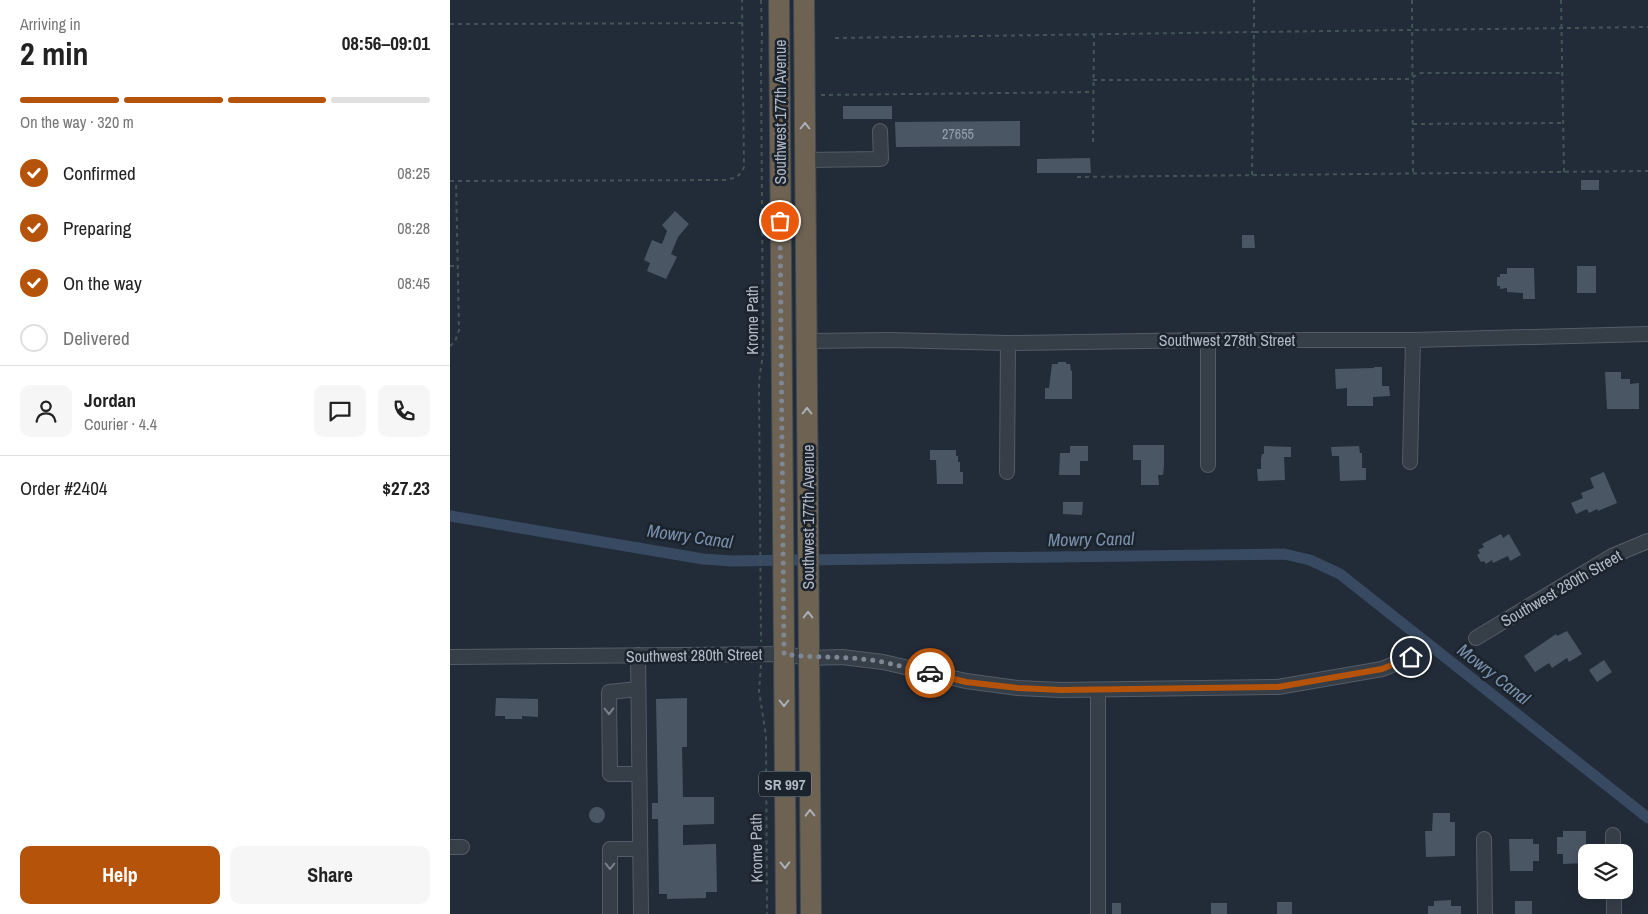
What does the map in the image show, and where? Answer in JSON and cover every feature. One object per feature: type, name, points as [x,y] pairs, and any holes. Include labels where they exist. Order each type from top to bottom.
[{"type":"highway","name":"Southwest 177th Avenue","points":[[779,0],[786,914]]},
{"type":"highway","name":"Southwest 177th Avenue","points":[[804,0],[811,914]]},
{"type":"highway","points":[[779,46],[789,83],[796,92],[805,95]]},
{"type":"highway","points":[[781,296],[796,327],[806,341]]},
{"type":"street","points":[[806,160],[881,158],[880,131]]},
{"type":"street","name":"Southwest 278th Street","points":[[806,341],[890,340],[1008,343],[1208,340],[1413,340],[1648,334]]},
{"type":"street","points":[[1208,340],[1208,465]]},
{"type":"street","points":[[1410,462],[1413,340]]},
{"type":"street","points":[[1007,472],[1008,343]]},
{"type":"street","name":"Southwest 280th Street","points":[[1476,638],[1612,556],[1648,541]]},
{"type":"street","name":"Southwest 280th Street","points":[[450,657],[784,654],[809,658],[842,658],[883,662],[966,682],[1018,688],[1061,690],[1278,687],[1382,669],[1411,657]]},
{"type":"street","points":[[638,655],[641,914]]},
{"type":"street","points":[[638,689],[608,692],[610,774],[639,774]]},
{"type":"street","points":[[1098,690],[1098,914]]},
{"type":"street","points":[[1613,835],[1613,844]]},
{"type":"street","points":[[1484,839],[1484,914]]},
{"type":"street","points":[[610,914],[610,849],[640,849]]},
{"type":"street","points":[[1614,899],[1614,914]]},
{"type":"path","points":[[450,180],[725,180],[736,178],[742,173],[744,167],[742,0]]},
{"type":"path","name":"Krome Path","points":[[761,0],[763,361],[759,376],[761,639]]},
{"type":"path","points":[[1252,175],[1254,0]]},
{"type":"path","points":[[1412,0],[1413,173]]},
{"type":"path","points":[[1561,0],[1564,172]]},
{"type":"path","points":[[450,24],[742,23]]},
{"type":"path","points":[[834,38],[1648,27]]},
{"type":"path","points":[[1092,142],[1094,34]]},
{"type":"path","points":[[1093,80],[1409,79],[1420,73],[1563,73]]},
{"type":"path","points":[[805,95],[1093,92]]},
{"type":"path","points":[[1413,124],[1564,123]]},
{"type":"path","points":[[1077,177],[1648,171]]},
{"type":"path","points":[[450,346],[455,342],[459,330],[456,180]]},
{"type":"path","points":[[450,266],[458,266]]},
{"type":"path","name":"Krome Path","points":[[762,663],[759,691],[766,736],[768,914]]},
{"type":"building","points":[[843,106],[892,106],[892,119],[843,119]]},
{"type":"building","points":[[1020,121],[1020,146],[896,147],[895,122]]},
{"type":"building","points":[[1090,158],[1091,173],[1037,173],[1037,159]]},
{"type":"building","points":[[1581,180],[1599,180],[1599,190],[1581,190]]},
{"type":"building","points":[[675,211],[689,224],[678,237],[671,254],[677,257],[666,279],[647,271],[650,263],[644,260],[652,240],[662,244],[667,231],[662,225]]},
{"type":"building","points":[[1242,235],[1254,235],[1255,248],[1242,248]]},
{"type":"building","points":[[1577,266],[1596,266],[1596,293],[1577,293]]},
{"type":"building","points":[[1507,268],[1534,268],[1535,299],[1523,299],[1523,293],[1507,292],[1507,288],[1500,289],[1500,286],[1497,286],[1497,277],[1500,277],[1500,274],[1507,274]]},
{"type":"building","points":[[1058,362],[1070,364],[1072,371],[1072,399],[1045,399],[1045,388],[1049,388],[1052,364],[1058,364]]},
{"type":"building","points":[[1382,367],[1382,386],[1389,386],[1390,396],[1373,397],[1373,406],[1347,406],[1347,388],[1336,389],[1335,369]]},
{"type":"building","points":[[1605,372],[1621,372],[1621,379],[1630,379],[1630,384],[1639,383],[1639,409],[1607,409]]},
{"type":"building","points":[[1133,445],[1164,445],[1163,475],[1158,475],[1159,485],[1141,485],[1141,460],[1133,460]]},
{"type":"building","points":[[1070,446],[1088,446],[1088,461],[1080,461],[1080,475],[1059,475],[1060,453],[1070,453]]},
{"type":"building","points":[[1264,446],[1291,447],[1291,457],[1284,457],[1285,480],[1258,481],[1257,469],[1261,469]]},
{"type":"building","points":[[1359,446],[1360,453],[1362,453],[1362,468],[1366,468],[1366,480],[1340,481],[1339,456],[1332,456],[1331,447]]},
{"type":"building","points":[[930,450],[956,450],[958,462],[960,462],[960,472],[963,472],[963,484],[937,484],[936,460],[930,460]]},
{"type":"building","points":[[1604,472],[1617,503],[1598,511],[1597,509],[1589,513],[1587,509],[1576,514],[1571,503],[1583,498],[1581,493],[1594,488],[1590,478]]},
{"type":"building","points":[[1063,502],[1083,502],[1082,515],[1063,514]]},
{"type":"building","points":[[1501,534],[1503,538],[1509,534],[1521,555],[1510,561],[1508,556],[1493,563],[1492,560],[1486,564],[1484,561],[1481,562],[1477,555],[1480,553],[1478,550],[1484,547],[1482,544]]},
{"type":"building","points":[[1567,631],[1582,654],[1569,662],[1567,658],[1552,668],[1549,663],[1535,672],[1524,656],[1556,634],[1557,636]]},
{"type":"building","points":[[1604,660],[1612,672],[1597,682],[1589,670]]},
{"type":"building","points":[[496,698],[538,699],[538,717],[522,716],[522,719],[505,719],[505,716],[495,716]]},
{"type":"building","points":[[687,698],[687,747],[682,747],[683,797],[714,797],[714,824],[683,825],[683,845],[716,844],[717,892],[706,892],[706,898],[667,899],[667,894],[659,894],[658,819],[652,819],[652,803],[658,803],[656,699]]},
{"type":"building","points":[[594,807],[600,807],[605,812],[603,821],[594,823],[589,818],[589,812]]},
{"type":"building","points":[[1433,813],[1450,813],[1450,822],[1455,822],[1455,856],[1426,857],[1425,831],[1432,831]]},
{"type":"building","points":[[1563,831],[1586,831],[1586,844],[1578,844],[1578,863],[1563,864],[1563,854],[1557,854],[1557,837],[1563,837]]},
{"type":"building","points":[[1509,839],[1533,839],[1533,844],[1539,844],[1539,861],[1533,861],[1533,871],[1510,871]]},
{"type":"building","points":[[1451,900],[1451,906],[1461,906],[1461,914],[1428,914],[1428,906],[1434,906],[1434,901]]},
{"type":"building","points":[[1515,901],[1532,901],[1532,914],[1515,914]]},
{"type":"building","points":[[1277,902],[1292,902],[1292,914],[1277,914]]},
{"type":"building","points":[[1112,903],[1121,903],[1121,914],[1112,914]]},
{"type":"building","points":[[1211,903],[1227,903],[1227,914],[1211,914]]},
{"type":"waterway","name":"Mowry Canal","points":[[450,516],[703,559],[732,561],[1284,554],[1310,560],[1340,574],[1648,818]]},
{"type":"way so far","points":[[780,221],[784,654],[809,658],[862,659],[930,673]]},
{"type":"route","points":[[930,673],[966,682],[1018,688],[1061,690],[1278,687],[1382,669],[1411,657]]}]
